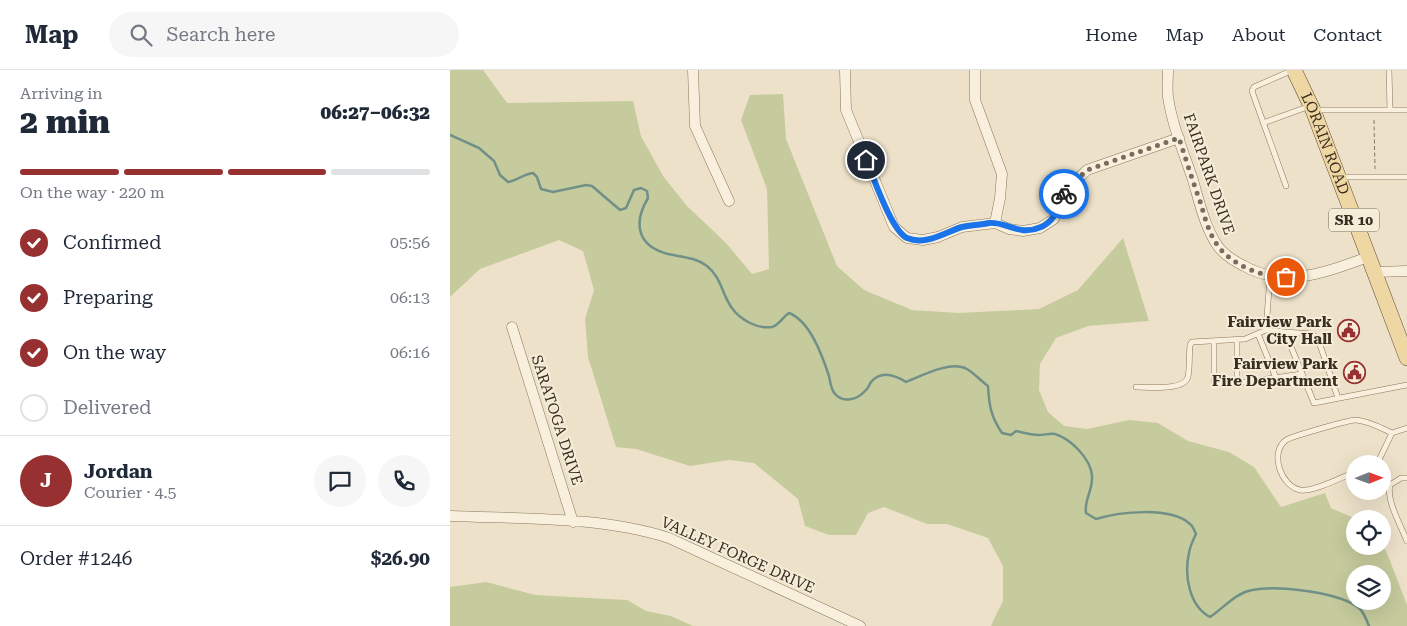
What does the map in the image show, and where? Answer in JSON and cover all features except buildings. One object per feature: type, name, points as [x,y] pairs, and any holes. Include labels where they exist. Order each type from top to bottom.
[{"type":"main road","name":"LORAIN ROAD","points":[[1294,70],[1312,108],[1407,358]]},
{"type":"street","points":[[693,70],[695,126],[729,201]]},
{"type":"street","points":[[845,70],[846,110],[894,227],[907,238],[923,240],[938,237],[962,227],[995,222],[1023,231],[1040,228],[1054,219],[1067,189],[1087,170],[1179,138]]},
{"type":"street","points":[[975,70],[975,100],[1002,174],[995,222]]},
{"type":"street","name":"FAIRPARK DRIVE","points":[[1169,70],[1168,96],[1179,138],[1210,232],[1219,247],[1234,261],[1253,271],[1270,276],[1298,276],[1325,273],[1368,257]]},
{"type":"street","points":[[1375,272],[1407,271]]},
{"type":"street","name":"SARATOGA DRIVE","points":[[512,327],[573,522]]},
{"type":"street","name":"VALLEY FORGE DRIVE","points":[[450,516],[613,524],[642,530],[669,538],[860,626]]},
{"type":"lane","points":[[1286,186],[1252,91],[1254,87],[1294,70]]},
{"type":"lane","points":[[1389,70],[1390,110]]},
{"type":"lane","points":[[1263,123],[1312,108],[1407,110]]},
{"type":"lane","points":[[1338,177],[1407,177]]},
{"type":"lane","points":[[1266,330],[1270,276]]},
{"type":"lane","points":[[1136,388],[1177,386],[1184,383],[1188,376],[1190,345],[1192,342],[1245,340],[1266,330],[1312,334],[1318,339],[1338,398]]},
{"type":"lane","points":[[1285,332],[1314,403],[1407,385]]},
{"type":"lane","points":[[1258,334],[1276,378]]},
{"type":"lane","points":[[1237,383],[1238,340]]},
{"type":"lane","points":[[1214,341],[1214,384],[1237,383],[1302,374]]},
{"type":"lane","points":[[1346,476],[1312,489],[1299,490],[1287,482],[1278,464],[1278,452],[1286,440],[1354,419],[1370,423],[1392,433],[1407,428]]},
{"type":"lane","points":[[1381,455],[1392,433]]},
{"type":"lane","points":[[1407,478],[1401,478],[1390,485],[1389,488],[1391,501],[1407,541]]},
{"type":"path","points":[[1374,120],[1375,170]]},
{"type":"green space","points":[[450,70],[483,70],[507,103],[633,101],[641,136],[663,176],[687,206],[726,243],[752,274],[769,269],[767,189],[741,120],[750,95],[783,94],[786,139],[837,266],[864,290],[912,310],[958,313],[1039,309],[1078,290],[1123,238],[1149,321],[1088,326],[1056,338],[1040,364],[1039,390],[1048,412],[1064,426],[1087,429],[1129,420],[1158,423],[1188,441],[1229,452],[1254,467],[1281,507],[1325,493],[1331,508],[1346,515],[1346,555],[1388,555],[1407,605],[1407,626],[992,626],[1003,601],[1003,566],[988,538],[947,524],[927,524],[884,507],[868,513],[856,535],[829,535],[805,526],[798,499],[754,463],[729,460],[690,466],[636,449],[616,447],[588,357],[585,319],[594,290],[583,251],[559,240],[480,269],[450,297]]},
{"type":"green space","points":[[486,582],[535,595],[627,600],[646,611],[671,616],[693,626],[450,626],[450,587]]},
{"type":"waterway","points":[[450,135],[479,148],[494,161],[500,175],[508,182],[533,173],[537,177],[541,189],[553,192],[586,185],[592,186],[620,210],[626,208],[634,190],[641,188],[647,191],[648,198],[640,216],[641,232],[644,239],[658,250],[693,259],[707,266],[718,280],[733,310],[750,323],[772,327],[789,313],[796,317],[809,331],[819,349],[833,390],[842,399],[858,397],[879,376],[893,376],[906,382],[953,366],[967,369],[988,386],[991,411],[1002,433],[1011,435],[1016,431],[1036,435],[1055,434],[1067,440],[1079,450],[1088,463],[1092,476],[1086,503],[1086,513],[1096,519],[1118,514],[1158,513],[1181,518],[1191,525],[1196,534],[1190,548],[1187,571],[1188,580],[1197,605],[1210,617],[1240,594],[1252,590],[1277,588],[1308,591],[1339,598],[1360,609],[1369,626]]},
{"type":"way so far","points":[[1064,194],[1075,180],[1087,170],[1179,138],[1210,232],[1219,247],[1234,261],[1253,271],[1274,277],[1286,277]]},
{"type":"place","name":"Fairview Park City Hall","points":[[1348,331]]},
{"type":"place","name":"Fairview Park Fire Department","points":[[1354,373]]},
{"type":"route","points":[[866,160],[894,227],[907,238],[923,240],[938,237],[962,227],[995,222],[1023,231],[1040,228],[1054,219],[1064,194]]}]
